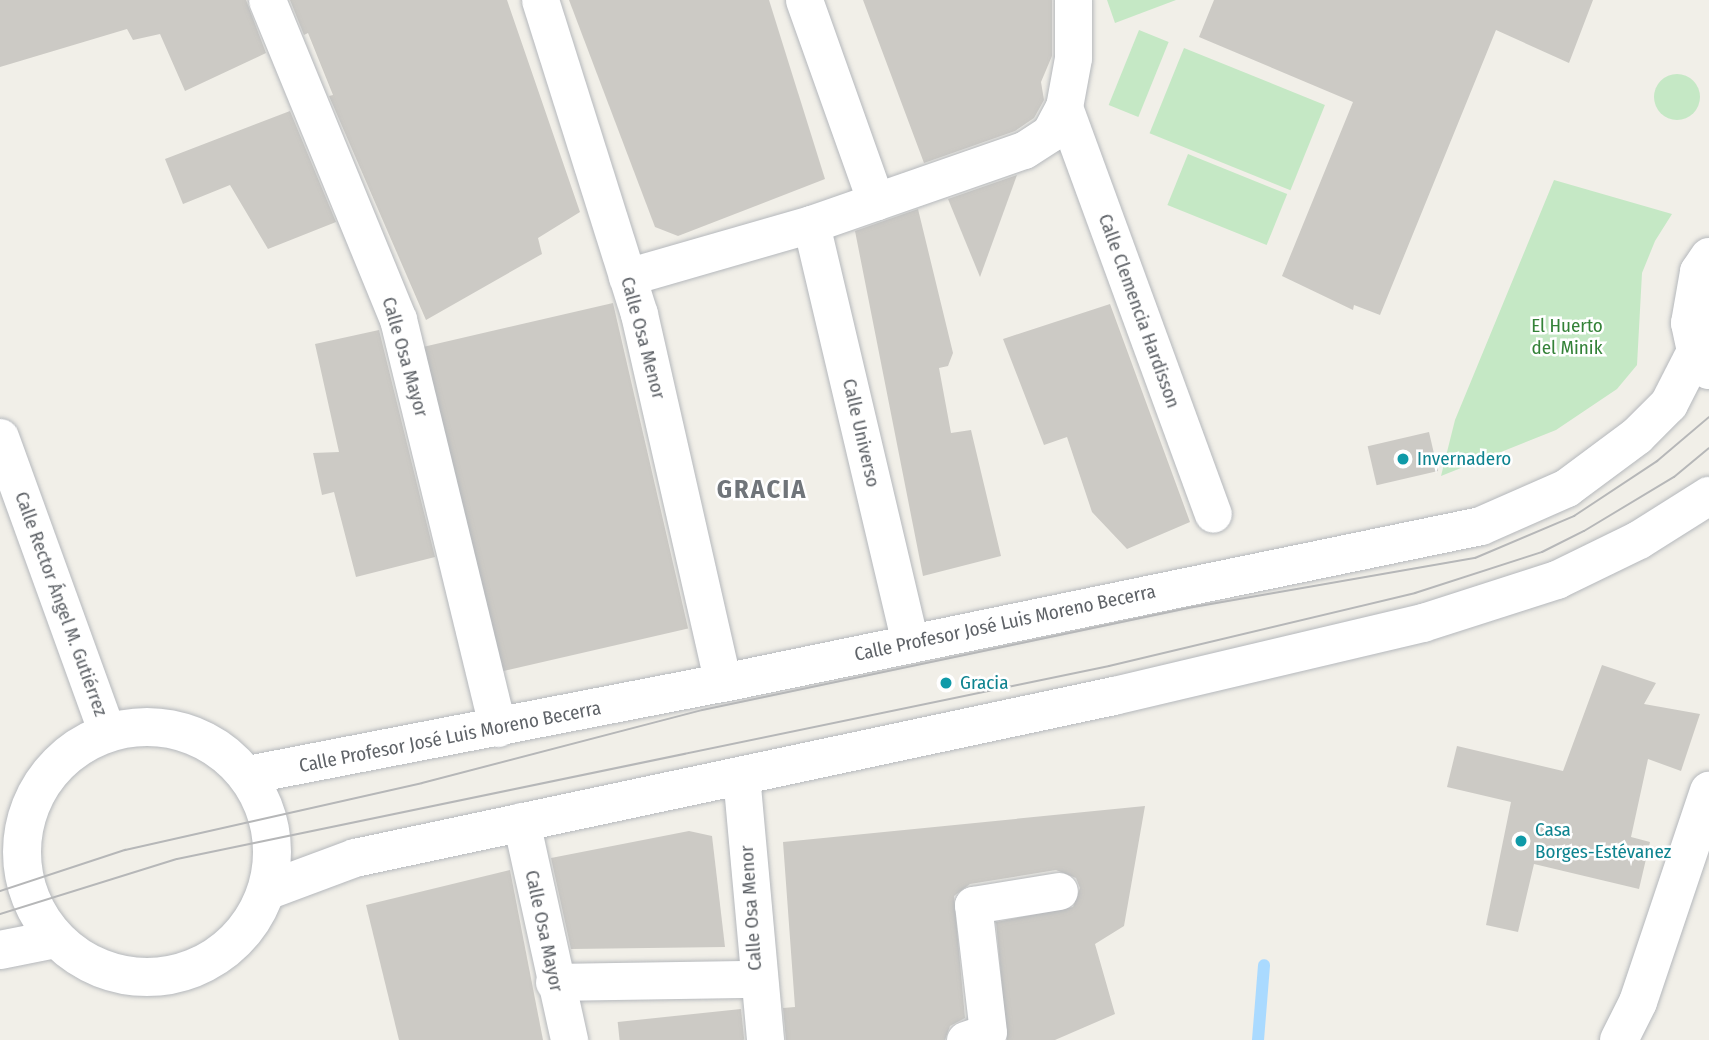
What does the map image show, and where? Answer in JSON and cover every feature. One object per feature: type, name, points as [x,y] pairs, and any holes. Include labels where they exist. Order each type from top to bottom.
[{"type":"street","name":"Calle Osa Mayor","points":[[267,0],[398,319],[498,728]]},
{"type":"street","name":"Calle Osa Menor","points":[[540,0],[627,277],[723,683]]},
{"type":"street","points":[[804,0],[876,202]]},
{"type":"street","points":[[627,277],[811,224],[1024,150],[1050,133],[1065,107],[1073,58],[1073,0]]},
{"type":"street","name":"Calle Clemencia Hardisson","points":[[1065,107],[1213,514]]},
{"type":"street","name":"Calle Universo","points":[[811,224],[910,642]]},
{"type":"street","points":[[1702,360],[1690,323],[1699,272],[1709,257]]},
{"type":"street","name":"Calle Profesor José Luis Moreno Becerra","points":[[248,775],[723,683],[910,642],[1481,526],[1567,488],[1637,436],[1668,404],[1702,360]]},
{"type":"street","name":"Calle Rector Ángel M. Gutiérrez","points":[[0,438],[107,732]]},
{"type":"street","points":[[268,890],[355,858],[1114,696],[1423,623],[1558,580],[1639,540],[1709,496]]},
{"type":"street","points":[[154,725],[205,739],[248,775],[272,838],[268,890],[235,944],[187,973],[139,978],[94,967],[55,939],[33,902],[11,847],[39,787],[66,755],[107,732],[154,725]]},
{"type":"street","name":"Calle Osa Menor","points":[[741,775],[756,979],[765,1040]]},
{"type":"street","points":[[1619,1040],[1638,1002],[1709,791]]},
{"type":"street","name":"Calle Osa Mayor","points":[[521,821],[554,982],[569,1040]]},
{"type":"street","points":[[965,1040],[988,1032],[973,905],[1059,891]]},
{"type":"street","points":[[0,950],[55,939]]},
{"type":"street","points":[[554,982],[756,979]]},
{"type":"green space","points":[[1107,0],[1176,0],[1115,23]]},
{"type":"green space","points":[[1139,30],[1169,42],[1138,117],[1109,105]]},
{"type":"green space","points":[[1184,48],[1325,105],[1290,190],[1150,133]]},
{"type":"green space","points":[[1677,74],[1693,81],[1700,97],[1693,113],[1677,120],[1661,113],[1654,97],[1661,81]]},
{"type":"green space","points":[[1188,154],[1287,194],[1267,245],[1167,205]]},
{"type":"green space","name":"El Huerto del Minik","points":[[1554,180],[1672,214],[1655,241],[1642,273],[1637,365],[1617,389],[1556,430],[1441,476],[1455,420]]},
{"type":"building","points":[[0,0],[246,0],[266,53],[185,91],[160,34],[133,40],[127,29],[0,67]]},
{"type":"building","points":[[290,0],[507,0],[580,212],[538,238],[542,254],[426,320],[329,96],[333,95],[308,33],[304,35]]},
{"type":"building","points":[[569,0],[769,0],[825,179],[678,236],[655,227]]},
{"type":"building","points":[[863,0],[1052,0],[1052,56],[1041,82],[1044,100],[1034,118],[1015,131],[924,163]]},
{"type":"building","points":[[1214,0],[1593,0],[1569,63],[1496,30],[1380,315],[1354,305],[1353,310],[1282,276],[1353,102],[1199,37]]},
{"type":"building","points":[[290,111],[336,222],[268,249],[230,185],[183,204],[165,159]]},
{"type":"building","points":[[1017,175],[980,277],[948,199]]},
{"type":"building","points":[[918,209],[953,353],[948,366],[939,368],[951,433],[971,430],[1001,556],[923,576],[855,231]]},
{"type":"building","points":[[613,303],[688,628],[499,672],[424,347]]},
{"type":"building","points":[[1110,304],[1190,522],[1127,549],[1092,512],[1067,437],[1044,445],[1003,339]]},
{"type":"building","points":[[379,330],[435,557],[356,577],[334,492],[322,495],[313,453],[339,452],[315,344]]},
{"type":"building","name":"Invernadero","points":[[1429,432],[1438,471],[1377,485],[1368,446]]},
{"type":"building","points":[[1602,665],[1656,683],[1644,704],[1700,714],[1681,771],[1648,759],[1631,837],[1650,842],[1639,889],[1534,864],[1518,932],[1486,925],[1511,802],[1447,787],[1457,746],[1563,771]]},
{"type":"building","points":[[1145,806],[1124,926],[1095,944],[1115,1014],[1055,1040],[1007,1040],[996,922],[1073,907],[1080,888],[1076,878],[1056,870],[970,884],[954,896],[965,1018],[950,1026],[945,1040],[786,1040],[783,1008],[795,1007],[783,842]]},
{"type":"building","points":[[689,831],[712,836],[725,947],[571,949],[551,858]]},
{"type":"building","points":[[510,870],[543,1040],[399,1040],[366,905]]},
{"type":"building","points":[[741,1009],[744,1040],[620,1040],[618,1022]]},
{"type":"waterway","points":[[1258,1040],[1264,965]]},
{"type":"tram line","points":[[0,891],[125,850],[422,783],[702,710],[1193,607],[1475,558],[1574,516],[1657,461],[1709,417]]},
{"type":"tram line","points":[[0,914],[177,859],[1109,666],[1415,593],[1542,552],[1584,531],[1674,477],[1709,448]]},
{"type":"place","name":"Invernadero","points":[[1403,459]]},
{"type":"place","name":"Gracia","points":[[946,683]]},
{"type":"place","name":"Casa Borges-Estévanez","points":[[1521,841]]},
{"type":"district","name":"GRACIA","points":[[762,490]]}]
